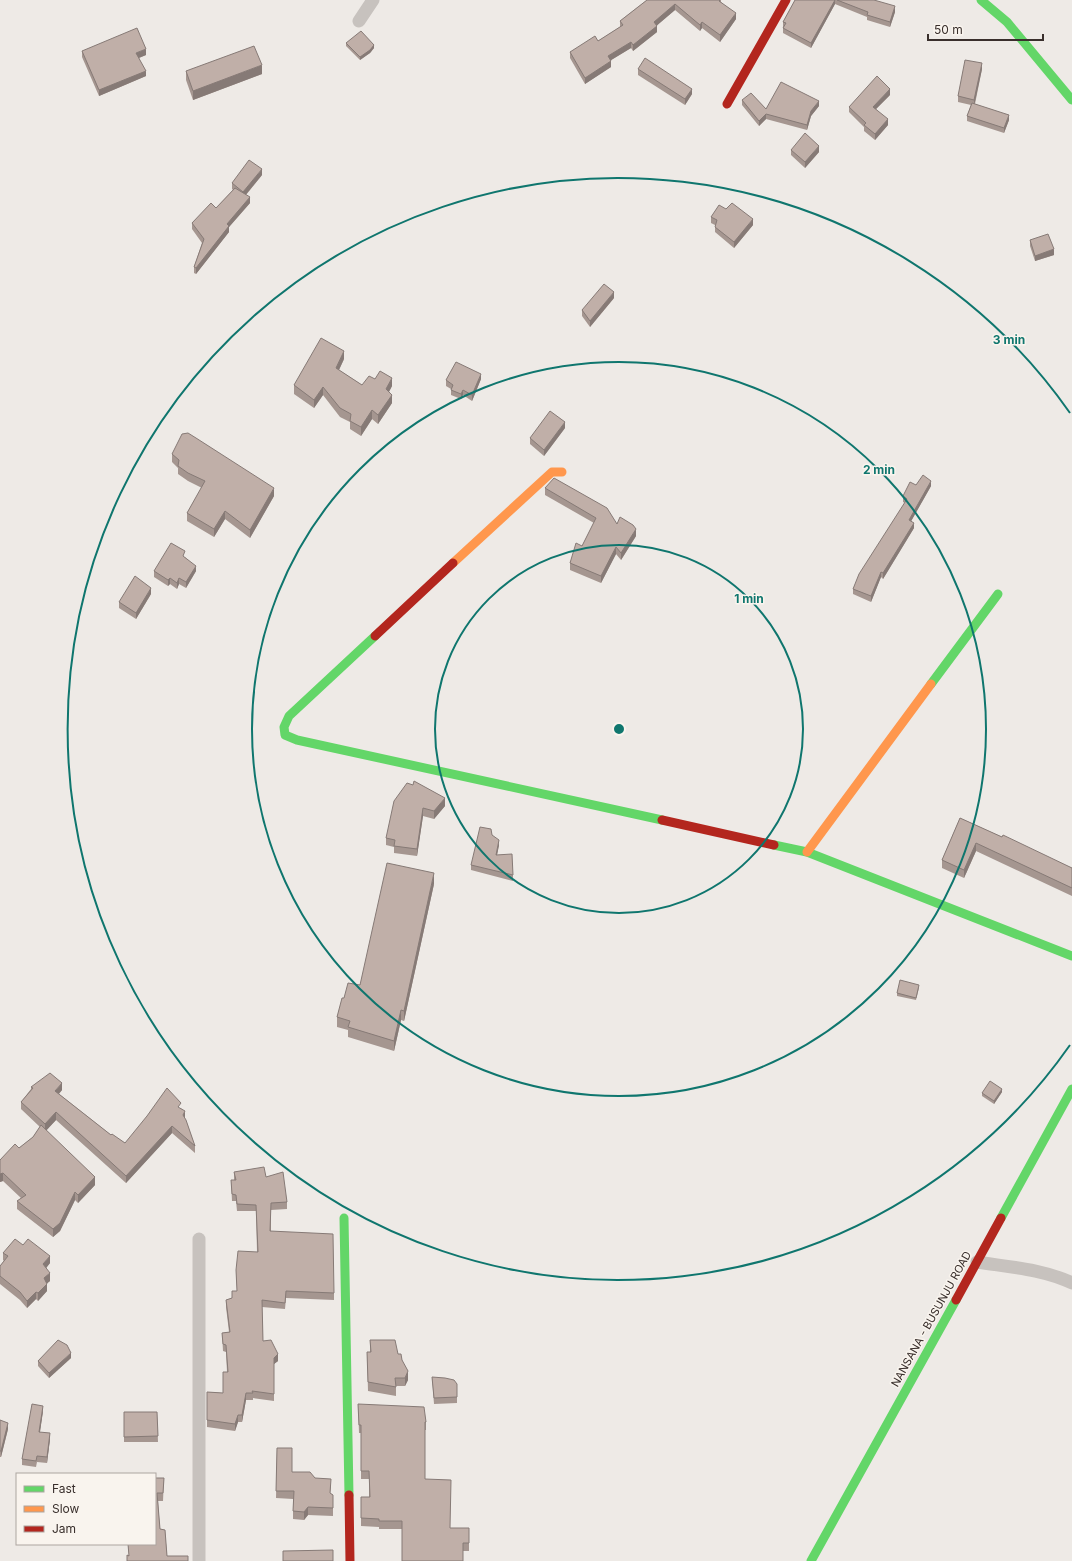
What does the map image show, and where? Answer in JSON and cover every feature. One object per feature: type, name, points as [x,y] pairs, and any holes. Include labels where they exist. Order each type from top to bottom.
[{"type":"street","points":[[359,21],[373,0]]},
{"type":"street","points":[[727,104],[786,0]]},
{"type":"street","points":[[980,0],[988,5],[1014,30],[1035,55],[1057,86],[1072,100]]},
{"type":"street","points":[[562,472],[552,472],[289,716],[284,727],[284,735],[297,740],[807,852],[1072,956]]},
{"type":"street","points":[[807,852],[998,594]]},
{"type":"street","name":"NANSANA - BUSUNJU ROAD","points":[[810,1561],[1072,1089]]},
{"type":"street","points":[[344,1218],[350,1561]]},
{"type":"street","points":[[199,1239],[199,1561]]},
{"type":"street","points":[[977,1262],[1058,1276],[1072,1283]]},
{"type":"building","points":[[647,0],[720,0],[719,1],[736,13],[720,35],[702,22],[700,25],[675,4],[654,22],[657,26],[633,45],[631,42],[608,56],[611,61],[585,78],[570,52],[595,36],[598,41],[623,25],[620,21]]},
{"type":"building","points":[[795,0],[835,0],[811,43],[783,28],[786,23],[783,22]]},
{"type":"building","points":[[837,0],[874,0],[895,6],[890,22],[867,15],[868,12]]},
{"type":"building","points":[[137,28],[146,49],[136,53],[146,71],[99,90],[82,51]]},
{"type":"building","points":[[361,31],[374,45],[360,57],[346,43]]},
{"type":"building","points":[[254,46],[262,65],[193,91],[186,71]]},
{"type":"building","points":[[645,58],[692,89],[685,99],[638,69]]},
{"type":"building","points":[[965,60],[982,63],[974,100],[958,96]]},
{"type":"building","points":[[877,76],[890,89],[873,107],[888,119],[875,134],[864,125],[866,123],[849,107]]},
{"type":"building","points":[[781,82],[819,101],[811,111],[807,125],[766,114],[759,121],[742,100],[751,93],[766,109]]},
{"type":"building","points":[[972,103],[1009,115],[1004,128],[967,116]]},
{"type":"building","points":[[805,133],[819,146],[805,162],[791,150]]},
{"type":"building","points":[[249,160],[262,169],[243,192],[232,183]]},
{"type":"building","points":[[235,188],[250,197],[227,224],[229,226],[196,268],[194,267],[204,239],[192,223],[211,203],[216,208]]},
{"type":"building","points":[[732,203],[753,219],[734,242],[715,227],[717,220],[711,217],[719,205],[726,209]]},
{"type":"building","points":[[1048,234],[1054,249],[1035,256],[1030,240]]},
{"type":"building","points":[[604,284],[614,292],[590,321],[582,310]]},
{"type":"building","points":[[321,338],[344,351],[336,368],[362,385],[369,376],[375,379],[380,371],[392,378],[386,389],[392,395],[378,415],[372,410],[361,427],[350,421],[351,414],[340,408],[323,387],[314,400],[294,385]]},
{"type":"building","points":[[456,362],[481,374],[472,395],[463,390],[461,394],[451,390],[453,385],[446,380]]},
{"type":"building","points":[[550,411],[565,422],[544,450],[530,438]]},
{"type":"building","points":[[188,433],[274,488],[250,530],[225,511],[214,529],[187,513],[205,481],[188,473],[178,466],[179,460],[172,454],[182,434]]},
{"type":"building","points":[[923,475],[931,481],[909,520],[914,523],[883,573],[881,572],[871,596],[853,589],[859,574],[907,499],[903,496],[910,482],[916,485]]},
{"type":"building","points":[[554,478],[607,508],[617,524],[620,517],[633,525],[636,529],[621,553],[616,547],[601,576],[570,563],[576,543],[582,546],[596,518],[545,488]]},
{"type":"building","points":[[171,543],[185,551],[183,556],[196,566],[186,582],[179,578],[177,583],[170,578],[168,580],[154,571]]},
{"type":"building","points":[[135,576],[151,588],[136,613],[119,602]]},
{"type":"building","points":[[414,781],[445,798],[434,811],[423,808],[417,849],[394,846],[395,840],[386,838],[394,801],[407,783],[413,785]]},
{"type":"building","points":[[960,818],[1002,837],[1003,835],[1072,868],[1072,888],[976,843],[964,870],[942,860]]},
{"type":"building","points":[[480,827],[491,829],[492,835],[499,840],[496,855],[512,854],[513,875],[471,865]]},
{"type":"building","points":[[387,863],[434,873],[404,1011],[401,1010],[394,1041],[348,1027],[350,1021],[337,1017],[348,983],[360,985]]},
{"type":"building","points":[[900,980],[919,985],[916,998],[897,993]]},
{"type":"building","points":[[50,1073],[62,1083],[55,1091],[111,1135],[112,1134],[125,1143],[167,1088],[181,1103],[178,1107],[185,1111],[183,1115],[195,1146],[172,1126],[126,1176],[56,1112],[45,1124],[21,1102],[33,1088],[31,1087]]},
{"type":"building","points":[[990,1081],[1002,1089],[994,1101],[982,1093]]},
{"type":"building","points":[[41,1125],[95,1177],[78,1195],[75,1192],[60,1223],[53,1229],[17,1201],[26,1195],[3,1173],[0,1174],[0,1160],[15,1144],[19,1148],[33,1137]]},
{"type":"building","points":[[264,1167],[266,1177],[283,1172],[287,1202],[271,1203],[270,1231],[333,1234],[334,1293],[286,1291],[285,1303],[262,1300],[263,1341],[271,1340],[278,1354],[274,1358],[274,1394],[252,1391],[253,1393],[246,1393],[242,1415],[238,1415],[235,1424],[207,1420],[207,1392],[223,1393],[223,1372],[228,1372],[226,1345],[223,1344],[222,1333],[230,1332],[226,1300],[232,1298],[232,1291],[237,1291],[236,1270],[238,1251],[258,1252],[256,1205],[237,1204],[236,1195],[232,1194],[231,1180],[236,1180],[234,1172]]},
{"type":"building","points":[[15,1239],[23,1245],[28,1239],[50,1256],[43,1264],[50,1273],[44,1278],[47,1284],[27,1301],[20,1292],[0,1276],[0,1266],[8,1256],[3,1253]]},
{"type":"building","points":[[58,1340],[67,1345],[71,1353],[49,1373],[38,1361]]},
{"type":"building","points":[[370,1340],[395,1340],[398,1354],[401,1354],[402,1360],[408,1371],[405,1378],[395,1378],[396,1387],[368,1382],[367,1352],[371,1352]]},
{"type":"building","points":[[432,1377],[454,1380],[457,1384],[457,1397],[434,1398]]},
{"type":"building","points":[[32,1404],[43,1406],[39,1432],[50,1433],[47,1457],[37,1456],[36,1461],[22,1459]]},
{"type":"building","points":[[358,1404],[424,1407],[426,1422],[425,1479],[451,1480],[450,1528],[469,1528],[469,1543],[463,1543],[463,1561],[402,1561],[402,1521],[379,1521],[379,1519],[361,1518],[361,1497],[370,1497],[369,1471],[361,1471],[361,1425],[359,1425]]},
{"type":"building","points":[[124,1412],[157,1412],[158,1436],[124,1437]]},
{"type":"building","points":[[0,1420],[8,1423],[1,1451],[0,1451]]},
{"type":"building","points":[[277,1448],[292,1448],[292,1472],[310,1472],[315,1478],[331,1479],[330,1493],[333,1495],[333,1508],[308,1507],[304,1512],[293,1511],[294,1491],[276,1491]]},
{"type":"building","points":[[156,1478],[164,1478],[163,1493],[157,1493],[160,1529],[165,1530],[167,1556],[188,1556],[188,1561],[127,1561],[127,1555],[129,1556],[128,1545],[156,1545]]},
{"type":"building","points":[[333,1550],[333,1561],[283,1561],[283,1551]]},
{"type":"traffic: fast","points":[[981,0],[1007,22],[1072,100]]},
{"type":"traffic: fast","points":[[931,684],[998,594]]},
{"type":"traffic: fast","points":[[375,636],[289,716],[284,727],[285,735],[297,740],[662,820]]},
{"type":"traffic: fast","points":[[774,845],[807,852],[1072,956]]},
{"type":"traffic: fast","points":[[1001,1218],[1072,1089]]},
{"type":"traffic: fast","points":[[344,1218],[349,1495]]},
{"type":"traffic: fast","points":[[811,1561],[956,1300]]},
{"type":"traffic: slow","points":[[453,563],[552,472],[562,472]]},
{"type":"traffic: slow","points":[[807,852],[931,684]]},
{"type":"traffic: jam","points":[[727,104],[786,0]]},
{"type":"traffic: jam","points":[[375,636],[453,563]]},
{"type":"traffic: jam","points":[[662,820],[774,845]]},
{"type":"traffic: jam","points":[[956,1300],[1001,1218]]},
{"type":"traffic: jam","points":[[349,1495],[350,1561]]}]
